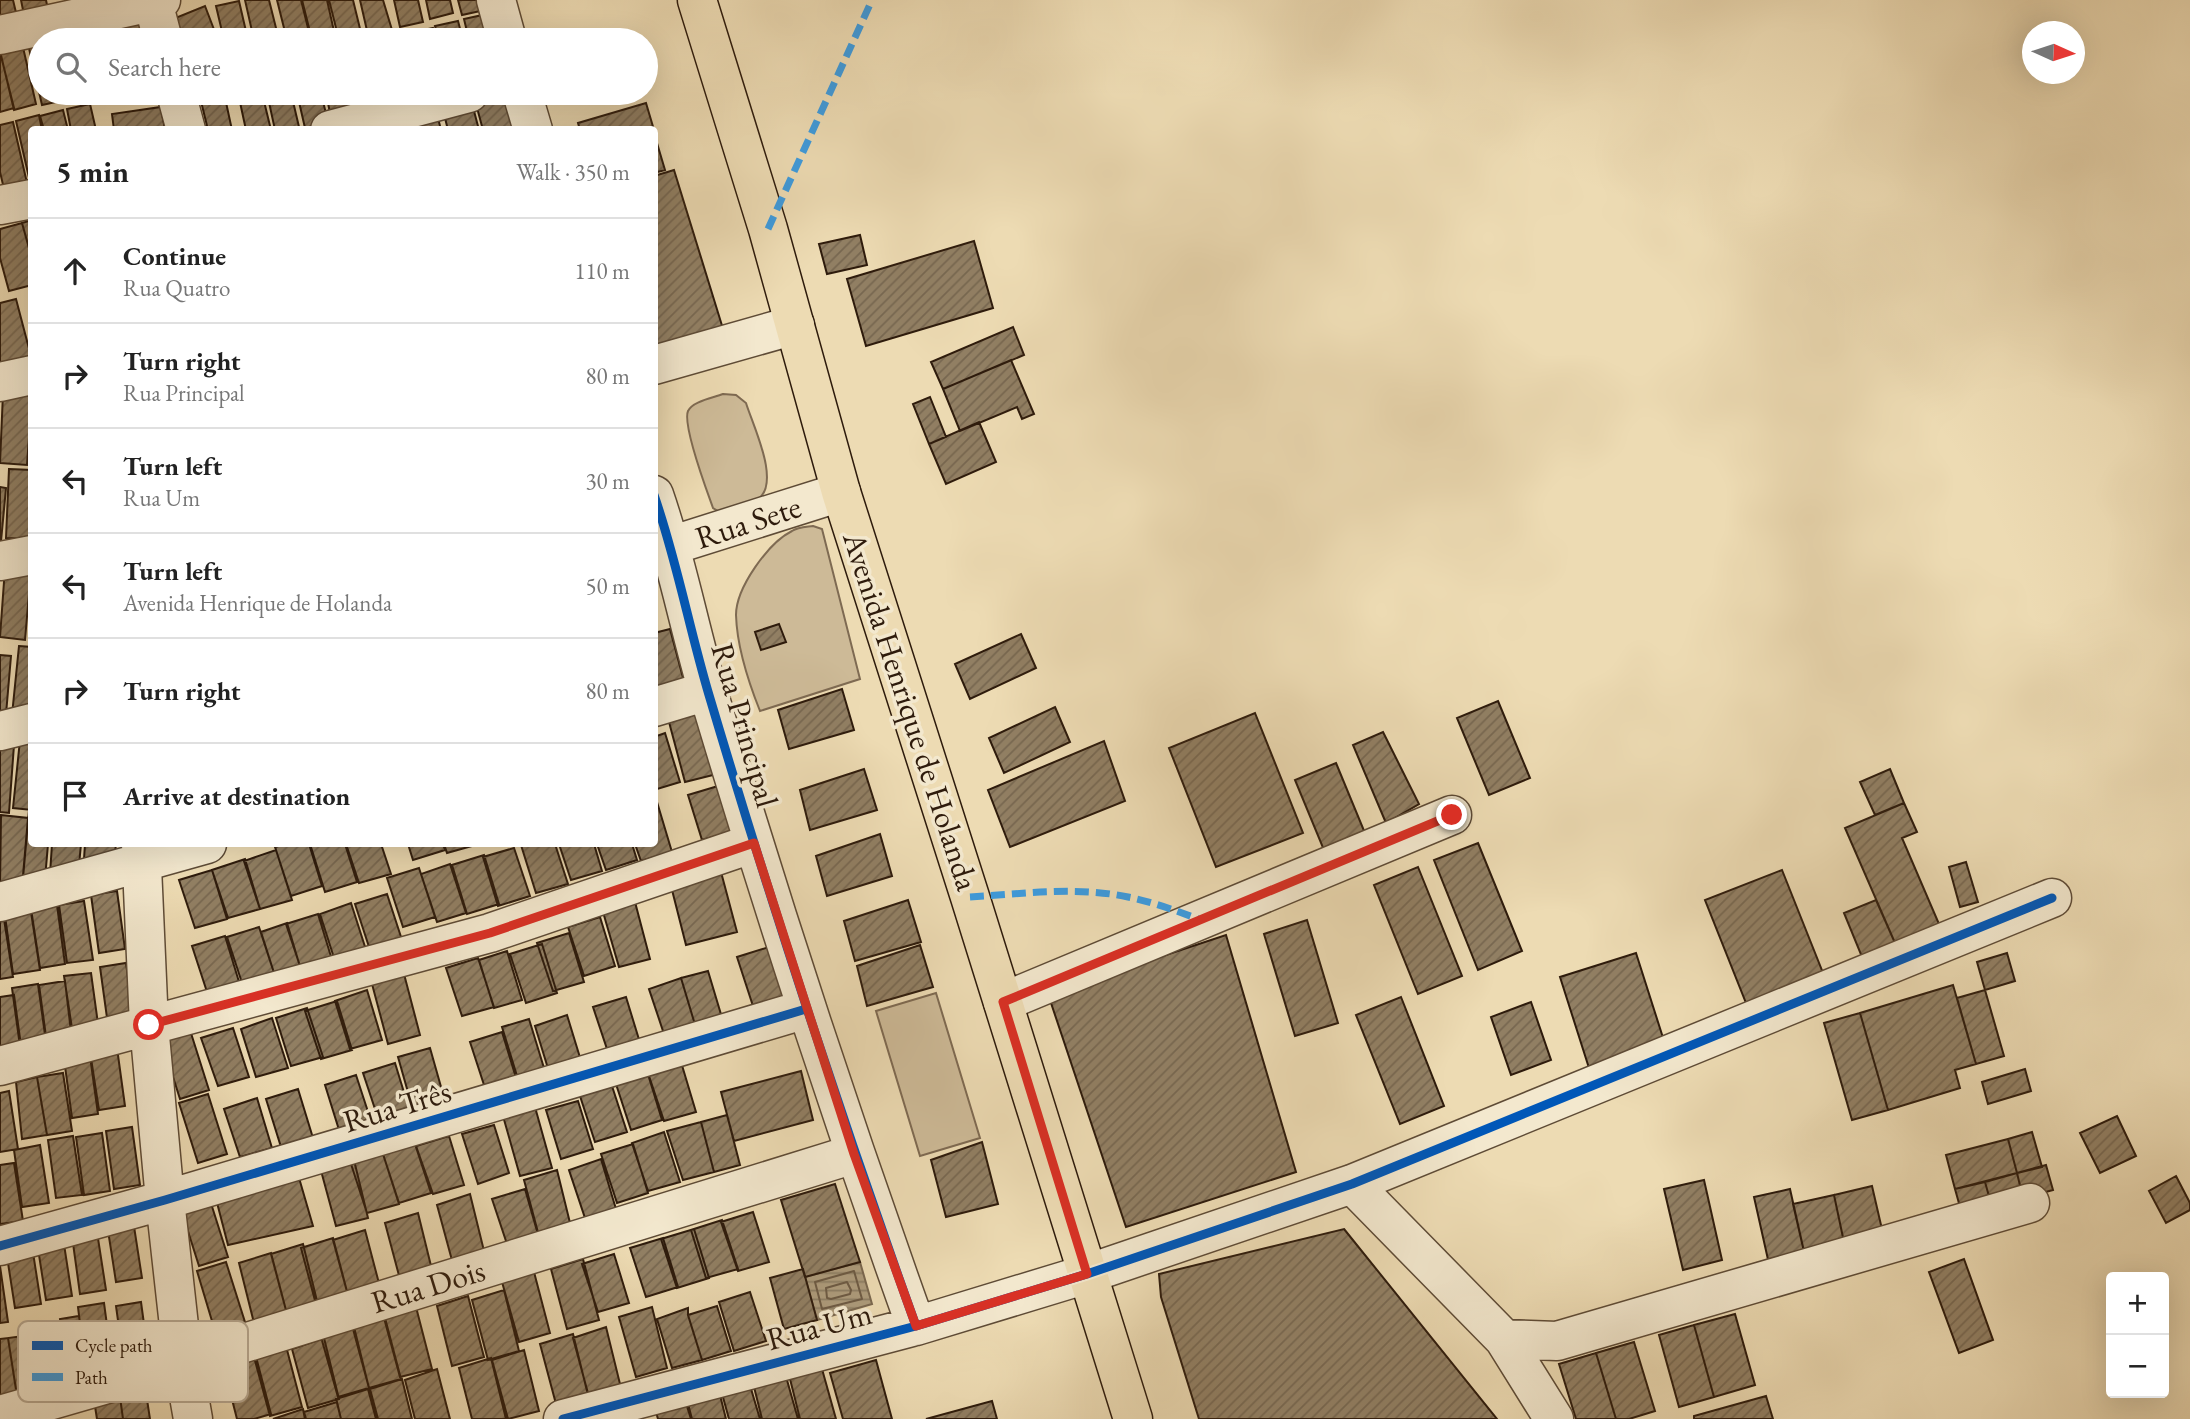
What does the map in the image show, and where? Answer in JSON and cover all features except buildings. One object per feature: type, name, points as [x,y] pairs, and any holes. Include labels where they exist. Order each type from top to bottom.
[{"type":"main road","name":"Avenida Henrique de Holanda","points":[[697,0],[768,229],[841,492],[1133,1419]]},
{"type":"street","points":[[496,0],[504,28]]},
{"type":"street","points":[[29,28],[157,1],[161,28]]},
{"type":"street","points":[[0,34],[28,28]]},
{"type":"street","points":[[179,105],[185,126]]},
{"type":"street","points":[[345,126],[424,105]]},
{"type":"street","points":[[526,105],[532,126]]},
{"type":"street","points":[[0,205],[28,200]]},
{"type":"street","points":[[658,364],[795,325]]},
{"type":"street","points":[[0,382],[28,376]]},
{"type":"street","name":"Rua Sete","points":[[663,548],[841,492]]},
{"type":"street","name":"Rua Principal","points":[[658,519],[663,548],[806,1009],[854,1154],[916,1326]]},
{"type":"street","points":[[0,561],[28,556]]},
{"type":"street","points":[[658,706],[708,691]]},
{"type":"street","points":[[0,732],[28,724]]},
{"type":"street","points":[[1003,1002],[1452,815]]},
{"type":"street","points":[[0,1066],[490,933],[754,843]]},
{"type":"street","points":[[0,902],[142,853],[185,847]]},
{"type":"street","points":[[142,853],[149,1025],[178,1321]]},
{"type":"street","name":"Rua Um","points":[[563,1419],[916,1326],[1087,1274],[1352,1184],[2052,898]]},
{"type":"street","name":"Rua Três","points":[[0,1246],[165,1200],[806,1009]]},
{"type":"street","name":"Rua Dois","points":[[248,1342],[854,1154]]},
{"type":"street","points":[[1352,1184],[1504,1339],[1554,1419]]},
{"type":"street","points":[[1504,1339],[1557,1341],[2030,1203]]},
{"type":"street","name":"Rua Dois","points":[[0,1415],[45,1402]]},
{"type":"shaded area","points":[[723,394],[736,395],[746,403],[763,454],[767,481],[764,492],[757,500],[721,513],[713,508],[710,500],[687,418],[688,411],[694,405]]},
{"type":"shaded area","points":[[813,526],[822,529],[860,679],[760,711],[741,652],[737,604],[747,580],[773,545],[794,530]]},
{"type":"shaded area","points":[[936,993],[980,1138],[920,1156],[876,1011]]},
{"type":"water","points":[[860,1262],[872,1304],[817,1320],[805,1277]]},
{"type":"marked path","points":[[768,229],[872,0]]},
{"type":"marked path","points":[[970,897],[1089,892],[1147,901],[1201,920]]},
{"type":"cycle path","points":[[658,508],[709,695],[757,854],[834,1090],[916,1326]]},
{"type":"cycle path","points":[[563,1419],[916,1326],[1087,1274],[1352,1184],[2052,898]]},
{"type":"cycle path","points":[[0,1246],[165,1200],[806,1009]]},
{"type":"route","points":[[149,1025],[490,933],[754,843],[854,1154],[916,1326],[1087,1274],[1003,1002],[1452,815]]}]
